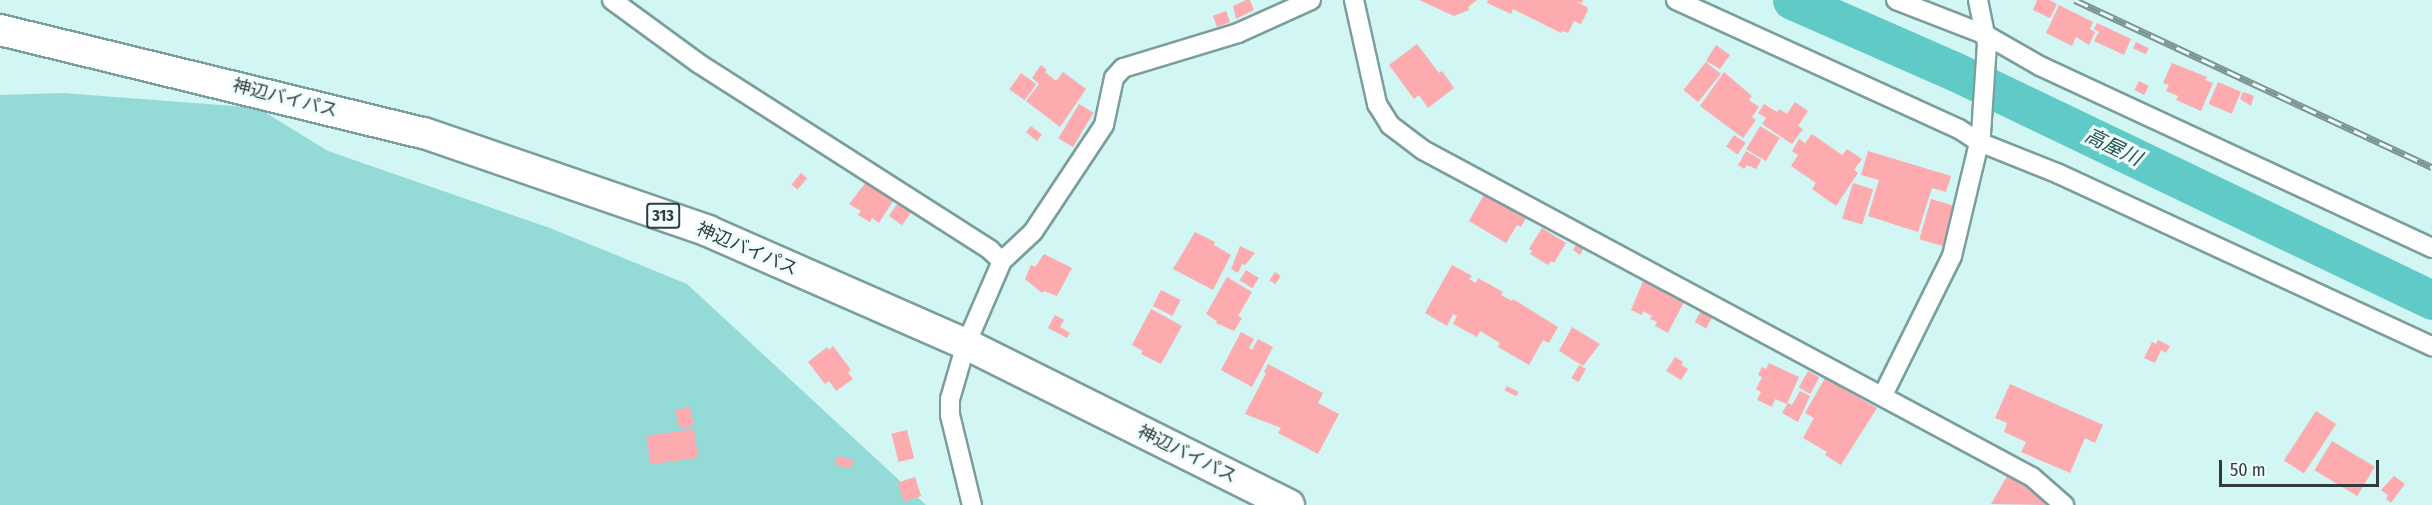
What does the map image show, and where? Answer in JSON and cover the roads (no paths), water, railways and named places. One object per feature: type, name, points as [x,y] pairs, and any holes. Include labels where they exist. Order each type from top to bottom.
[{"type":"highway","name":"神辺バイパス","points":[[0,30],[424,133],[708,231],[966,344],[1288,505]]},
{"type":"street","points":[[612,0],[698,63],[990,250],[1002,261]]},
{"type":"street","points":[[972,505],[950,415],[950,399],[966,344],[1002,261],[1034,232],[1104,125],[1114,78],[1123,68],[1238,33],[1311,0]]},
{"type":"street","points":[[1354,0],[1377,104],[1390,125],[1423,150],[2032,477],[2064,505]]},
{"type":"street","points":[[1676,0],[2432,345]]},
{"type":"street","points":[[1896,0],[1987,40],[2432,248]]},
{"type":"street","points":[[1883,395],[1952,256],[1980,138],[1987,40],[1978,0]]},
{"type":"waterway","name":"高屋川","points":[[1792,0],[1954,71],[2432,300]]},
{"type":"railway","points":[[2075,0],[2432,167]]}]
